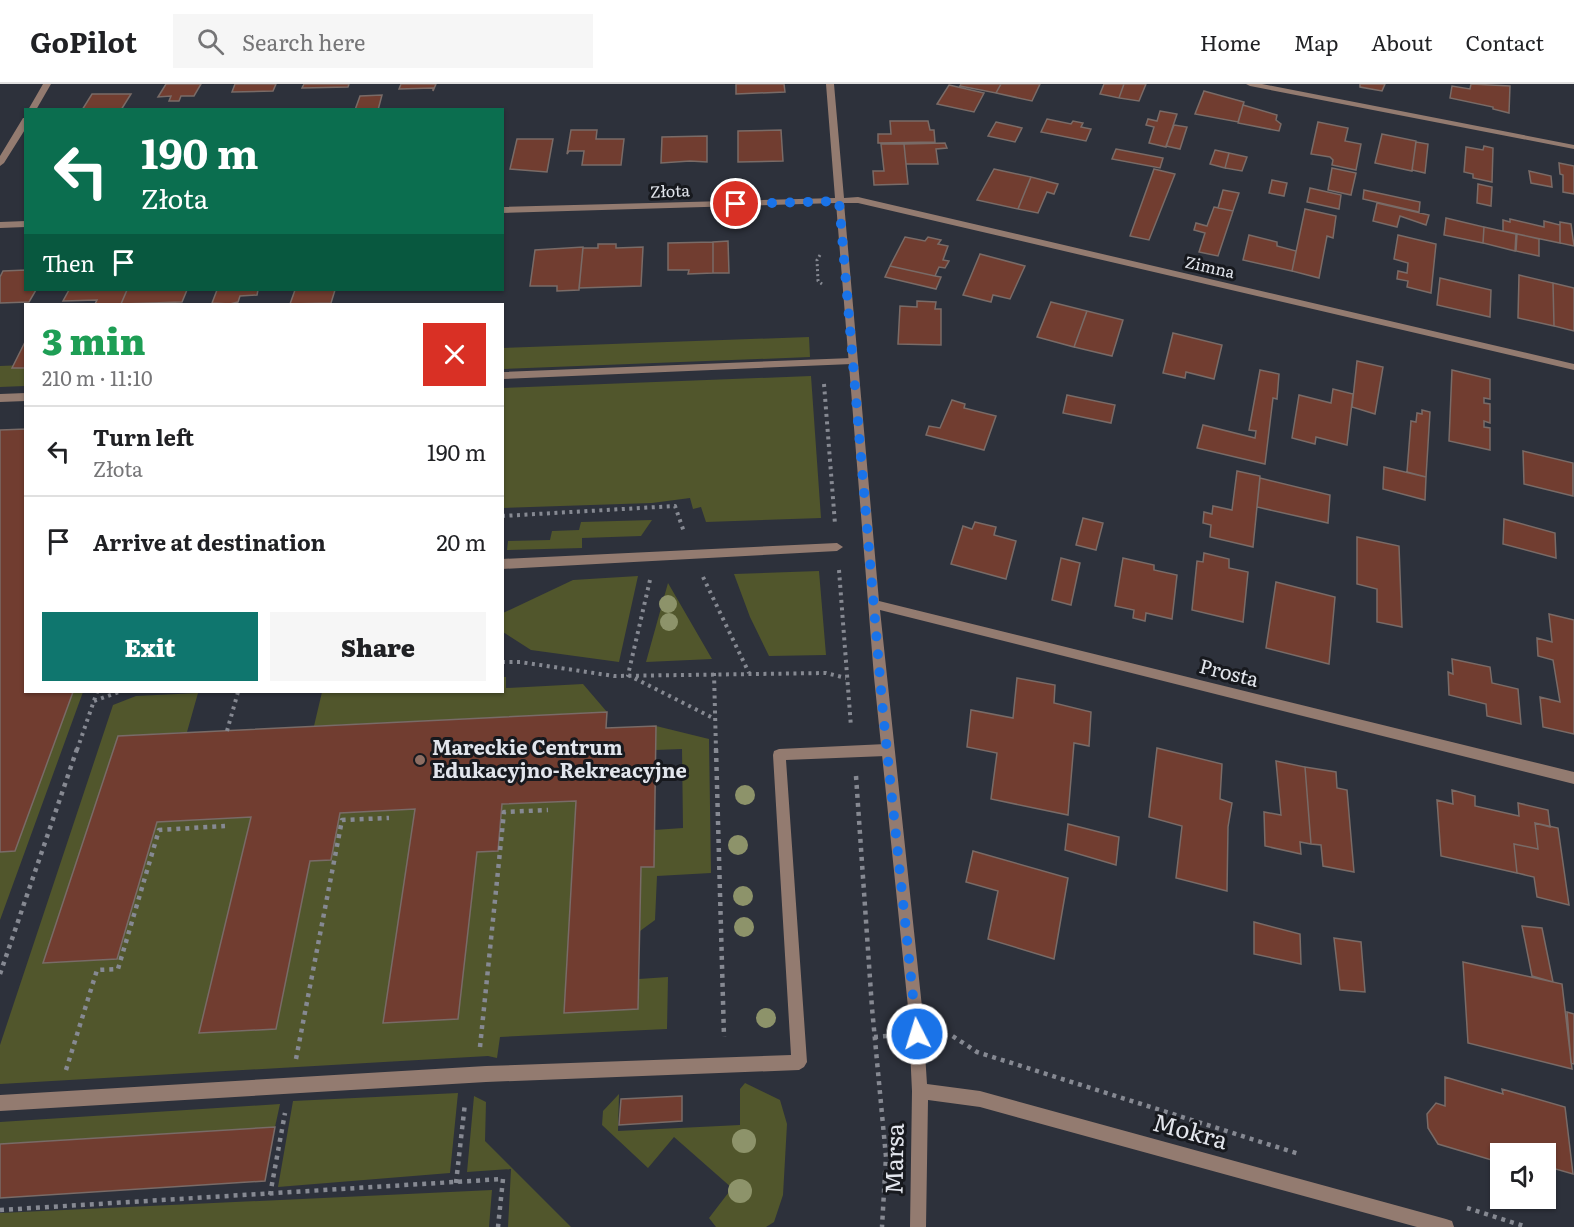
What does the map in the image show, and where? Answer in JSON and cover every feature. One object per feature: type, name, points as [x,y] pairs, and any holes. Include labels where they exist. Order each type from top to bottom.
[{"type":"street","points":[[33,108],[47,84]]},
{"type":"street","name":"Marsa","points":[[830,84],[886,750],[915,1007],[920,1091],[918,1227]]},
{"type":"street","points":[[1250,84],[1574,147]]},
{"type":"street","points":[[0,163],[24,123]]},
{"type":"street","name":"Zimna","points":[[839,201],[858,200],[907,211],[1574,367]]},
{"type":"street","name":"Złota","points":[[504,210],[839,201]]},
{"type":"street","points":[[0,225],[24,224]]},
{"type":"street","points":[[504,376],[852,361]]},
{"type":"street","points":[[0,398],[24,397]]},
{"type":"street","points":[[504,564],[837,547]]},
{"type":"street","name":"Prosta","points":[[874,604],[1574,778]]},
{"type":"street","points":[[0,1102],[472,1075],[799,1062],[779,755],[886,750]]},
{"type":"street","name":"Mokra","points":[[920,1091],[980,1100],[1446,1227]]},
{"type":"path","points":[[823,363],[846,678],[854,752],[872,1018],[886,1157],[882,1227]]},
{"type":"path","points":[[628,675],[656,556]]},
{"type":"path","points":[[504,662],[520,662],[614,676],[826,673],[846,678]]},
{"type":"path","points":[[714,673],[725,1065]]},
{"type":"path","points":[[628,675],[715,719]]},
{"type":"path","points":[[0,974],[97,693]]},
{"type":"path","points":[[94,701],[116,693]]},
{"type":"path","points":[[227,731],[238,693]]},
{"type":"path","points":[[456,1183],[472,1075],[504,812],[548,810]]},
{"type":"path","points":[[270,1195],[342,820],[389,818]]},
{"type":"path","points":[[56,1099],[96,970],[118,969],[159,830],[225,826]]},
{"type":"path","points":[[951,1035],[977,1052],[1311,1158]]},
{"type":"path","points":[[0,1210],[503,1179],[498,1227]]},
{"type":"path","points":[[1459,1205],[1527,1227]]},
{"type":"green space","points":[[809,337],[810,357],[504,369],[504,348]]},
{"type":"green space","points":[[24,365],[24,386],[0,387],[0,366]]},
{"type":"green space","points":[[811,376],[821,518],[706,522],[701,507],[693,509],[690,498],[652,503],[504,508],[504,388]]},
{"type":"green space","points":[[652,520],[641,536],[582,538],[582,548],[507,550],[508,541],[550,540],[552,531],[579,530],[581,522]]},
{"type":"green space","points":[[819,571],[826,655],[769,656],[750,617],[734,574]]},
{"type":"green space","points":[[638,576],[619,662],[531,650],[504,633],[504,613],[573,580]]},
{"type":"green space","points":[[668,583],[712,659],[646,662]]},
{"type":"green space","points":[[504,677],[506,677],[506,688],[583,684],[607,712],[314,726],[322,693],[504,693]]},
{"type":"green space","points":[[73,693],[83,693],[0,920],[0,852],[15,851]]},
{"type":"green space","points":[[198,693],[187,732],[118,736],[43,963],[117,959],[157,822],[251,817],[199,1033],[276,1029],[310,861],[331,859],[340,813],[415,809],[383,1023],[458,1019],[477,852],[498,851],[502,804],[576,801],[564,1013],[638,1009],[639,979],[668,977],[667,1029],[500,1037],[497,1058],[488,1056],[0,1084],[0,1045],[113,705],[136,696]]},
{"type":"green space","points":[[656,726],[709,739],[711,873],[657,876],[655,920],[640,931],[641,867],[654,830],[683,828],[682,749],[655,750]]},
{"type":"green space","points":[[745,1083],[780,1100],[787,1124],[783,1195],[774,1222],[766,1227],[716,1227],[709,1218],[732,1188],[674,1137],[648,1168],[602,1125],[603,1111],[619,1094],[618,1131],[740,1125],[740,1089]]},
{"type":"green space","points":[[458,1093],[450,1173],[278,1187],[293,1101]]},
{"type":"green space","points":[[474,1096],[486,1102],[485,1141],[571,1227],[508,1227],[511,1169],[467,1172]]},
{"type":"green space","points":[[280,1104],[275,1127],[0,1144],[0,1122]]},
{"type":"green space","points":[[492,1190],[489,1227],[0,1227],[0,1213]]},
{"type":"building","points":[[166,84],[201,84],[194,96],[181,96],[179,101],[169,101],[171,96],[158,97]]},
{"type":"building","points":[[235,84],[276,84],[273,91],[232,92]]},
{"type":"building","points":[[304,84],[349,84],[348,87],[302,88]]},
{"type":"building","points":[[401,84],[436,84],[433,91],[433,88],[399,89]]},
{"type":"building","points":[[736,84],[784,84],[785,92],[736,94]]},
{"type":"building","points":[[961,84],[1001,84],[996,93],[960,86]]},
{"type":"building","points":[[1001,84],[1040,84],[1032,101],[996,93]]},
{"type":"building","points":[[1104,84],[1124,84],[1119,98],[1100,94]]},
{"type":"building","points":[[1124,84],[1146,84],[1139,101],[1119,98]]},
{"type":"building","points":[[1360,84],[1385,84],[1382,91],[1360,87]]},
{"type":"building","points":[[1471,84],[1510,86],[1509,113],[1493,109],[1493,107],[1450,98],[1452,86],[1470,89]]},
{"type":"building","points":[[949,85],[984,93],[974,112],[937,104]]},
{"type":"building","points":[[1204,91],[1244,102],[1238,122],[1195,114]]},
{"type":"building","points":[[92,94],[131,94],[122,108],[83,108]]},
{"type":"building","points":[[382,95],[379,108],[356,108],[360,96]]},
{"type":"building","points":[[1243,105],[1277,115],[1276,120],[1281,124],[1279,131],[1238,123]]},
{"type":"building","points":[[1160,111],[1177,114],[1166,147],[1149,143],[1154,127],[1146,125],[1148,119],[1157,121]]},
{"type":"building","points":[[1047,119],[1071,124],[1073,121],[1083,123],[1081,127],[1091,129],[1086,141],[1041,132]]},
{"type":"building","points":[[890,121],[928,121],[930,130],[934,130],[935,142],[878,143],[878,134],[891,134]]},
{"type":"building","points":[[996,122],[1022,128],[1015,142],[988,136]]},
{"type":"building","points":[[1318,122],[1348,128],[1345,141],[1361,144],[1356,170],[1332,165],[1333,160],[1330,157],[1311,154]]},
{"type":"building","points":[[1174,125],[1187,127],[1180,149],[1166,146]]},
{"type":"building","points":[[571,130],[597,130],[596,139],[624,139],[621,165],[582,165],[584,151],[569,151],[567,154]]},
{"type":"building","points":[[781,130],[783,161],[738,162],[738,131]]},
{"type":"building","points":[[1382,134],[1416,141],[1412,171],[1375,163]]},
{"type":"building","points":[[707,136],[707,162],[661,163],[662,137]]},
{"type":"building","points":[[517,139],[553,139],[547,172],[510,169]]},
{"type":"building","points":[[1416,142],[1428,144],[1425,173],[1412,170]]},
{"type":"building","points":[[945,143],[947,148],[936,149],[938,164],[906,164],[904,144]]},
{"type":"building","points":[[881,144],[904,144],[908,184],[874,185],[873,171],[884,171]]},
{"type":"building","points":[[1484,146],[1493,148],[1492,182],[1473,178],[1473,174],[1464,172],[1466,147],[1483,150]]},
{"type":"building","points":[[1116,149],[1163,158],[1160,168],[1112,159]]},
{"type":"building","points":[[1215,150],[1229,153],[1225,168],[1210,164]]},
{"type":"building","points":[[1229,153],[1247,157],[1242,171],[1225,168]]},
{"type":"building","points":[[1559,163],[1574,166],[1574,194],[1563,192],[1563,175],[1560,174]]},
{"type":"building","points":[[1332,168],[1356,173],[1351,195],[1328,190]]},
{"type":"building","points":[[994,169],[1031,177],[1018,209],[977,200]]},
{"type":"building","points":[[1154,169],[1175,174],[1149,240],[1130,236]]},
{"type":"building","points":[[1529,171],[1551,176],[1552,187],[1531,183]]},
{"type":"building","points":[[1031,177],[1058,184],[1054,194],[1047,192],[1038,213],[1018,209]]},
{"type":"building","points":[[1272,180],[1287,183],[1284,196],[1269,193]]},
{"type":"building","points":[[1478,184],[1492,187],[1491,206],[1477,203]]},
{"type":"building","points":[[1310,188],[1341,195],[1339,209],[1307,202]]},
{"type":"building","points":[[1223,190],[1239,193],[1233,211],[1218,208]]},
{"type":"building","points":[[1364,190],[1420,202],[1419,212],[1363,199]]},
{"type":"building","points":[[1377,203],[1429,215],[1426,225],[1400,216],[1397,227],[1373,221]]},
{"type":"building","points":[[1214,207],[1233,211],[1218,256],[1199,252],[1205,233],[1194,230],[1196,223],[1207,226]]},
{"type":"building","points":[[1305,209],[1336,216],[1333,238],[1327,236],[1319,278],[1292,271]]},
{"type":"building","points":[[1446,218],[1484,227],[1483,243],[1444,235]]},
{"type":"building","points":[[1510,219],[1544,227],[1544,221],[1560,225],[1560,243],[1503,231],[1503,220],[1510,222]]},
{"type":"building","points":[[1560,222],[1571,224],[1574,246],[1560,243]]},
{"type":"building","points":[[1484,227],[1516,234],[1515,251],[1483,243]]},
{"type":"building","points":[[1517,234],[1539,239],[1539,256],[1516,251]]},
{"type":"building","points":[[1249,235],[1277,242],[1277,246],[1296,251],[1292,271],[1243,260]]},
{"type":"building","points":[[1398,235],[1436,244],[1431,293],[1407,287],[1408,281],[1397,279],[1398,271],[1407,273],[1408,263],[1394,259]]},
{"type":"building","points":[[905,237],[925,241],[928,237],[941,240],[938,244],[948,246],[943,260],[949,261],[945,268],[939,267],[935,276],[890,266]]},
{"type":"building","points":[[728,241],[729,273],[713,273],[713,242]]},
{"type":"building","points":[[713,242],[713,273],[688,274],[689,270],[668,270],[668,243]]},
{"type":"building","points":[[598,244],[616,244],[616,248],[643,247],[641,286],[579,288],[583,248],[598,248]]},
{"type":"building","points":[[583,247],[579,290],[557,291],[557,286],[530,286],[535,250]]},
{"type":"building","points":[[980,254],[1025,266],[1010,299],[993,295],[991,302],[963,295]]},
{"type":"building","points":[[890,266],[941,277],[936,289],[885,277]]},
{"type":"building","points":[[24,270],[24,291],[35,291],[29,302],[0,303],[0,277],[3,271]]},
{"type":"building","points":[[1519,275],[1553,283],[1554,326],[1518,318]]},
{"type":"building","points":[[1440,278],[1491,290],[1490,317],[1437,305]]},
{"type":"building","points":[[1553,283],[1574,288],[1574,331],[1554,326]]},
{"type":"building","points":[[68,291],[127,291],[121,303],[96,303],[97,300],[63,301]]},
{"type":"building","points":[[127,291],[187,291],[182,302],[121,303]]},
{"type":"building","points":[[217,291],[258,291],[257,295],[240,296],[238,302],[212,303]]},
{"type":"building","points":[[295,291],[335,291],[331,303],[290,303]]},
{"type":"building","points":[[917,301],[936,302],[935,309],[941,309],[941,345],[898,344],[900,306],[917,307]]},
{"type":"building","points":[[1051,302],[1087,311],[1074,347],[1037,337]]},
{"type":"building","points":[[1087,311],[1123,320],[1112,356],[1074,347]]},
{"type":"building","points":[[1173,333],[1222,345],[1214,379],[1186,372],[1185,378],[1163,373]]},
{"type":"building","points":[[24,344],[24,368],[12,368]]},
{"type":"building","points":[[1357,361],[1383,367],[1375,414],[1352,407]]},
{"type":"building","points":[[1260,370],[1279,374],[1277,399],[1273,398],[1265,464],[1197,448],[1203,425],[1255,438],[1256,431],[1249,430]]},
{"type":"building","points":[[1452,370],[1490,379],[1490,399],[1484,398],[1484,403],[1490,404],[1490,423],[1484,421],[1484,427],[1490,428],[1490,450],[1449,441]]},
{"type":"building","points":[[1333,389],[1353,394],[1347,445],[1316,437],[1315,444],[1292,438],[1299,395],[1331,403]]},
{"type":"building","points":[[1067,395],[1115,405],[1111,423],[1063,413]]},
{"type":"building","points":[[952,400],[965,404],[964,408],[996,416],[984,450],[926,435],[929,426],[940,428]]},
{"type":"building","points":[[1422,410],[1430,412],[1426,477],[1407,472],[1411,421],[1416,422],[1417,413],[1422,414]]},
{"type":"building","points":[[24,429],[24,693],[73,693],[15,851],[0,852],[0,430]]},
{"type":"building","points":[[1523,451],[1573,463],[1573,496],[1524,484]]},
{"type":"building","points":[[1384,467],[1426,477],[1425,500],[1383,489]]},
{"type":"building","points":[[1237,471],[1260,476],[1253,547],[1210,537],[1211,525],[1203,523],[1204,512],[1212,514],[1213,506],[1232,510]]},
{"type":"building","points":[[1260,478],[1330,495],[1328,523],[1257,507]]},
{"type":"building","points":[[1083,518],[1103,523],[1096,550],[1076,545]]},
{"type":"building","points":[[1504,519],[1555,533],[1556,558],[1503,544]]},
{"type":"building","points":[[975,522],[996,527],[994,535],[1016,541],[1006,579],[951,564],[963,526],[972,529]]},
{"type":"building","points":[[1357,537],[1399,546],[1402,627],[1377,622],[1377,589],[1357,584]]},
{"type":"building","points":[[1204,553],[1229,559],[1229,568],[1248,572],[1243,622],[1192,610],[1197,561],[1203,562]]},
{"type":"building","points":[[1061,558],[1080,563],[1071,605],[1052,600]]},
{"type":"building","points":[[1123,558],[1154,565],[1154,570],[1177,575],[1172,619],[1146,613],[1145,621],[1133,618],[1134,610],[1115,606]]},
{"type":"building","points":[[1276,582],[1335,597],[1329,664],[1266,648]]},
{"type":"building","points":[[1549,614],[1574,620],[1574,734],[1543,727],[1540,697],[1560,702],[1553,660],[1538,656],[1537,638],[1552,642]]},
{"type":"building","points":[[1452,659],[1490,667],[1492,683],[1518,689],[1521,724],[1487,716],[1486,704],[1449,695],[1448,672],[1453,674]]},
{"type":"building","points":[[1017,678],[1055,685],[1054,703],[1091,712],[1089,746],[1074,743],[1068,815],[991,799],[997,753],[967,747],[971,710],[1013,718]]},
{"type":"building","points":[[607,712],[606,728],[656,726],[654,867],[641,867],[638,1009],[564,1013],[576,801],[502,804],[498,851],[477,852],[458,1019],[383,1023],[415,809],[340,813],[331,860],[310,861],[276,1029],[199,1033],[251,817],[157,822],[117,959],[43,963],[118,736]]},
{"type":"building","points":[[1157,748],[1222,764],[1220,799],[1232,803],[1228,827],[1227,891],[1176,878],[1182,826],[1149,817]]},
{"type":"building","points":[[1276,761],[1305,767],[1311,844],[1300,842],[1301,854],[1265,846],[1264,812],[1281,815]]},
{"type":"building","points":[[1305,767],[1336,772],[1337,788],[1347,790],[1354,872],[1323,866],[1321,845],[1311,844]]},
{"type":"building","points":[[1452,790],[1475,796],[1475,806],[1519,816],[1518,803],[1548,810],[1550,827],[1535,823],[1538,849],[1514,844],[1517,873],[1441,856],[1437,800],[1453,804]]},
{"type":"building","points":[[1535,823],[1558,828],[1569,905],[1537,897],[1534,877],[1517,873],[1514,844],[1538,849]]},
{"type":"building","points":[[1068,824],[1119,837],[1116,865],[1065,850]]},
{"type":"building","points":[[973,851],[1068,878],[1054,959],[988,939],[998,891],[966,882]]},
{"type":"building","points":[[1254,922],[1300,934],[1301,964],[1254,954]]},
{"type":"building","points":[[1522,926],[1542,928],[1553,982],[1532,976]]},
{"type":"building","points":[[1334,938],[1361,942],[1365,992],[1340,990]]},
{"type":"building","points":[[1463,962],[1562,984],[1572,1069],[1468,1043]]},
{"type":"building","points":[[1567,1012],[1574,1014],[1574,1064],[1571,1063]]},
{"type":"building","points":[[1445,1077],[1503,1094],[1502,1089],[1565,1107],[1573,1174],[1556,1169],[1556,1143],[1490,1143],[1490,1160],[1438,1144],[1428,1128],[1427,1114],[1436,1103],[1445,1106]]},
{"type":"building","points":[[682,1096],[682,1121],[619,1125],[621,1099]]},
{"type":"building","points":[[275,1127],[265,1181],[0,1198],[0,1144]]},
{"type":"place","name":"Mareckie Centrum Edukacyjno-Rekreacyjne","points":[[420,760]]},
{"type":"route","points":[[736,204],[839,201],[886,750],[917,1034]]}]
